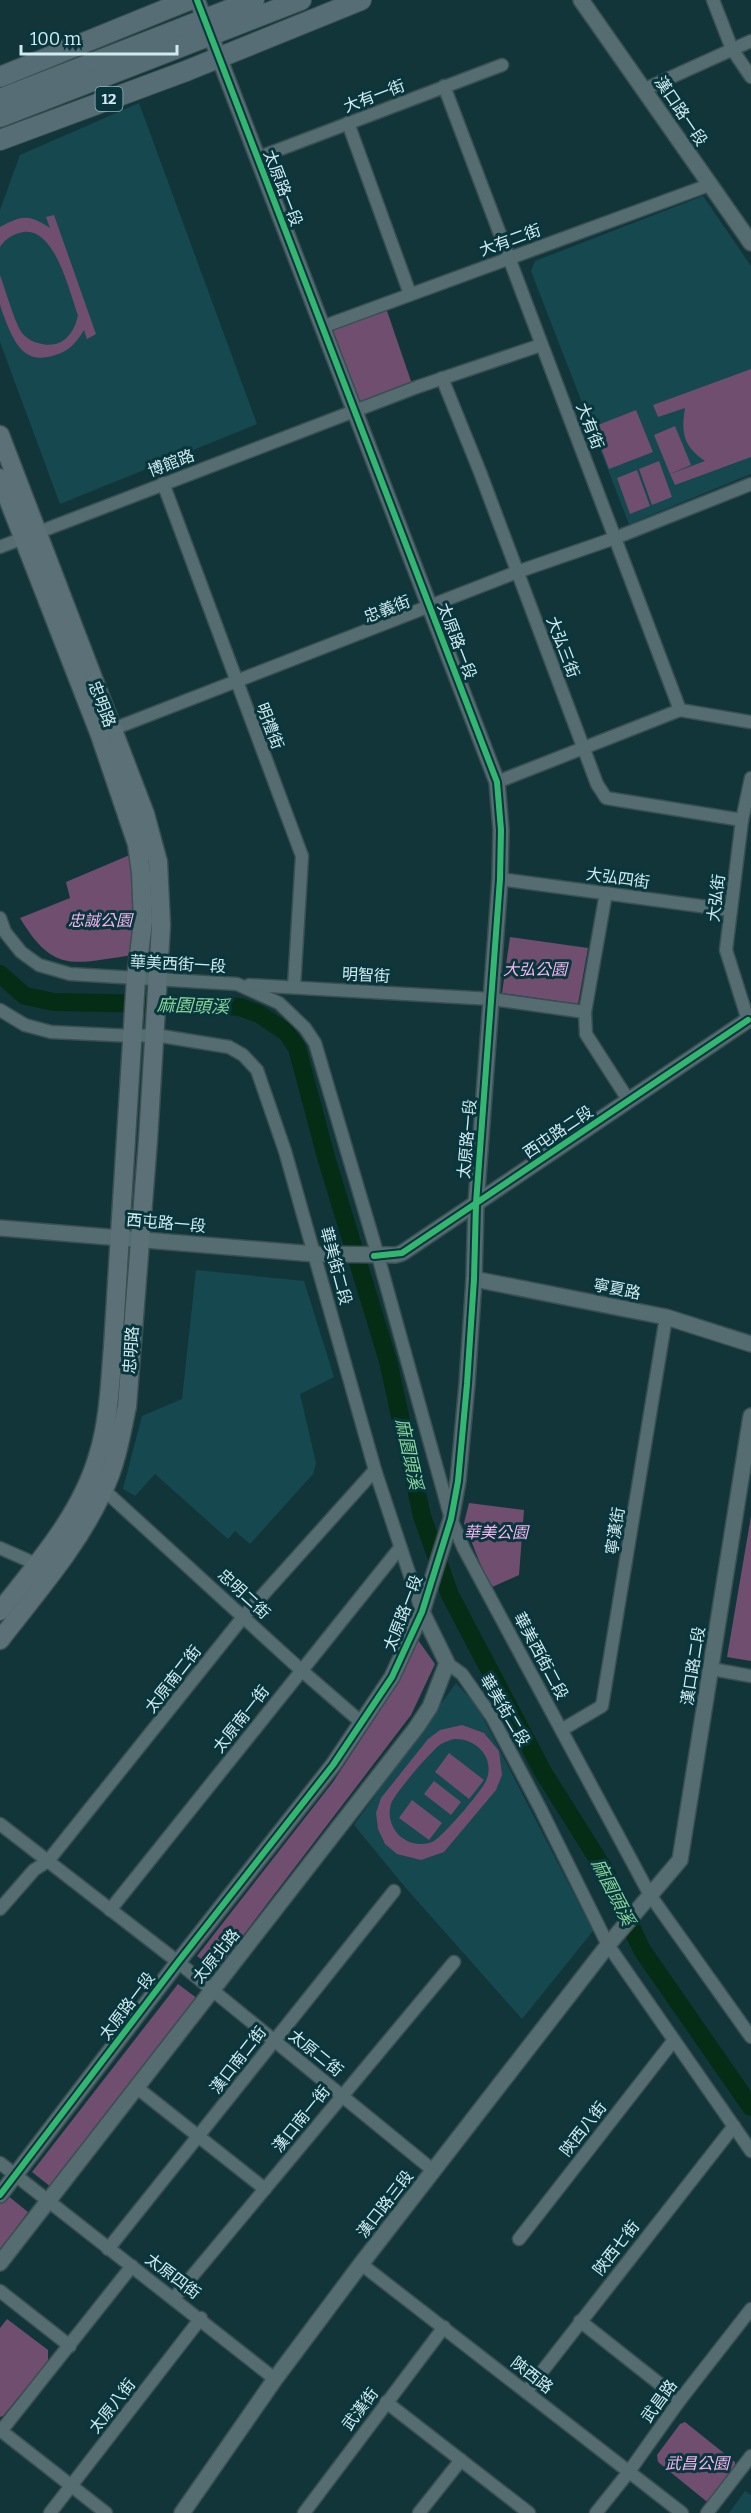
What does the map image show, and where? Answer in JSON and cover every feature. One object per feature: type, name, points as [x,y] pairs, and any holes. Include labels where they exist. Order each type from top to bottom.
[{"type":"main road","points":[[0,77],[189,0]]},
{"type":"main road","name":"12","points":[[0,117],[207,28],[254,0]]},
{"type":"main road","name":"12","points":[[0,99],[207,28],[301,0]]},
{"type":"main road","name":"12","points":[[0,140],[361,0]]},
{"type":"main road","name":"忠明路","points":[[0,435],[30,535],[106,732],[146,814],[158,862],[161,925],[127,1406],[120,1440],[104,1490],[85,1526],[0,1640]]},
{"type":"main road","name":"忠明路","points":[[0,478],[30,535]]},
{"type":"main road","name":"忠明路","points":[[0,1611],[60,1533],[86,1486],[98,1456],[107,1406],[121,1238],[136,980],[142,922],[141,873],[137,844],[106,732]]},
{"type":"street","name":"太原路一段","points":[[0,2195],[333,1764],[392,1677],[422,1612],[450,1526],[457,1490],[467,1384],[476,1204],[500,879],[501,830],[497,782],[196,0]]},
{"type":"street","name":"漢口路一段","points":[[581,0],[751,243]]},
{"type":"street","points":[[713,0],[732,49],[751,77]]},
{"type":"street","points":[[645,89],[751,41]]},
{"type":"street","name":"大有一街","points":[[257,158],[502,65]]},
{"type":"street","name":"大有街","points":[[444,86],[680,710]]},
{"type":"street","points":[[348,123],[410,294]]},
{"type":"street","name":"大有二街","points":[[322,327],[709,185]]},
{"type":"street","name":"博館路","points":[[0,547],[354,410],[541,345]]},
{"type":"street","name":"大弘三街","points":[[442,378],[480,472],[597,784],[606,798],[742,820]]},
{"type":"street","name":"明禮街","points":[[163,483],[302,856],[294,987]]},
{"type":"street","name":"忠義街","points":[[106,732],[517,572],[615,538],[751,484]]},
{"type":"street","points":[[497,782],[680,710],[751,722]]},
{"type":"street","name":"大弘街","points":[[750,1019],[726,950],[742,820],[751,778]]},
{"type":"street","name":"大弘四街","points":[[500,879],[730,910]]},
{"type":"street","points":[[606,893],[585,1012],[586,1034],[629,1101]]},
{"type":"street","name":"華美西街一段","points":[[0,918],[5,932],[21,952],[39,965],[70,974],[136,980],[237,984],[279,1003],[304,1028],[315,1043],[376,1256]]},
{"type":"street","name":"明智街","points":[[237,984],[492,999],[585,1012]]},
{"type":"street","name":"華美街二段","points":[[0,1010],[25,1025],[51,1032],[155,1030],[229,1047],[243,1055],[257,1070],[321,1255],[375,1470],[399,1549],[422,1612],[447,1663],[462,1674],[492,1718],[608,1945],[751,2151]]},
{"type":"street","name":"西屯路二段","points":[[376,1256],[402,1252],[750,1019]]},
{"type":"street","name":"西屯路一段","points":[[0,1228],[321,1255],[376,1256]]},
{"type":"street","name":"華美西街二段","points":[[376,1256],[450,1526],[563,1729],[624,1851],[645,1900],[751,2037]]},
{"type":"street","name":"寧夏路","points":[[474,1279],[666,1317],[751,1344]]},
{"type":"street","name":"寧漢街","points":[[563,1729],[602,1706],[666,1317]]},
{"type":"street","name":"漢口路二段","points":[[624,1924],[680,1860],[751,1416]]},
{"type":"street","name":"太原南二街","points":[[0,1909],[34,1870],[48,1861],[244,1616],[375,1470]]},
{"type":"street","name":"忠明二街","points":[[104,1490],[361,1722]]},
{"type":"street","points":[[0,1548],[54,1570]]},
{"type":"street","name":"太原南一街","points":[[110,1910],[399,1549]]},
{"type":"street","name":"太原北路","points":[[0,2263],[416,1728],[430,1707],[447,1663]]},
{"type":"street","points":[[712,1669],[751,1676]]},
{"type":"street","name":"太原二街","points":[[0,1824],[178,1962],[434,2170]]},
{"type":"street","name":"漢口南二街","points":[[108,2249],[394,1891]]},
{"type":"street","name":"漢口路三段","points":[[182,2513],[275,2379],[361,2264],[624,1924]]},
{"type":"street","name":"漢口南一街","points":[[174,2298],[454,1962]]},
{"type":"street","name":"陝西八街","points":[[519,2239],[674,2040]]},
{"type":"street","points":[[136,2087],[265,2189]]},
{"type":"street","name":"陜西七街","points":[[526,2392],[580,2320],[734,2126]]},
{"type":"street","name":"太原四街","points":[[0,2163],[108,2249],[201,2318],[275,2379]]},
{"type":"street","name":"陝西路","points":[[361,2264],[682,2513]]},
{"type":"street","points":[[106,2513],[1,2431],[132,2266]]},
{"type":"street","points":[[0,2291],[70,2346]]},
{"type":"street","name":"武昌路","points":[[596,2513],[751,2309]]},
{"type":"street","name":"太原八街","points":[[50,2513],[201,2318]]},
{"type":"street","points":[[580,2320],[680,2400]]},
{"type":"street","name":"武漢街","points":[[304,2513],[444,2328]]},
{"type":"street","points":[[386,2402],[530,2513]]},
{"type":"street","points":[[707,2513],[751,2456]]},
{"type":"street","points":[[419,2513],[461,2460]]},
{"type":"shaded area","points":[[139,103],[257,424],[60,504],[0,342],[0,210],[20,155]]},
{"type":"shaded area","points":[[703,196],[751,266],[751,474],[629,524],[531,271],[535,261]]},
{"type":"shaded area","points":[[196,1270],[304,1281],[334,1377],[300,1394],[316,1463],[313,1474],[250,1544],[235,1531],[228,1539],[155,1474],[135,1496],[123,1489],[142,1416],[182,1399]]},
{"type":"shaded area","points":[[456,1683],[476,1704],[593,1931],[522,2019],[405,1887],[354,1825]]},
{"type":"shaded area","points":[[745,2491],[751,2495],[751,2513],[729,2513]]},
{"type":"green space","points":[[54,215],[96,334],[87,339],[84,330],[74,344],[65,351],[39,358],[26,353],[16,343],[9,329],[0,304],[0,275],[19,328],[32,341],[46,345],[60,342],[70,334],[78,315],[59,263],[44,239],[34,233],[23,232],[10,237],[0,247],[0,227],[20,218],[31,218],[50,228],[46,217]]},
{"type":"green space","points":[[386,308],[412,384],[357,407],[328,329]]},
{"type":"green space","points":[[751,369],[751,457],[675,485],[670,474],[705,461],[692,450],[685,438],[683,424],[685,408],[658,417],[653,405]]},
{"type":"green space","points":[[636,410],[653,452],[609,469],[593,427]]},
{"type":"green space","points":[[675,426],[691,465],[670,474],[654,435]]},
{"type":"green space","points":[[659,461],[672,497],[652,505],[639,469]]},
{"type":"green space","points":[[637,470],[650,506],[630,514],[617,478]]},
{"type":"green space","name":"忠誠公園","points":[[132,854],[137,886],[133,955],[81,962],[55,957],[44,949],[20,918],[70,898],[66,882]]},
{"type":"green space","name":"大弘公園","points":[[510,937],[588,948],[578,1004],[502,993]]},
{"type":"green space","name":"華美公園","points":[[469,1503],[524,1510],[519,1575],[490,1588],[464,1523]]},
{"type":"green space","points":[[751,1516],[751,1661],[727,1657]]},
{"type":"green space","points":[[418,1640],[435,1664],[411,1715],[216,1971],[197,1956],[333,1782],[379,1712]]},
{"type":"green space","points":[[462,1725],[484,1733],[499,1751],[502,1775],[496,1790],[444,1852],[421,1860],[397,1854],[385,1844],[378,1829],[376,1813],[381,1798],[428,1739],[440,1730]],"holes":[[[450,1740],[462,1740],[476,1746],[486,1757],[488,1765],[486,1781],[477,1795],[437,1839],[420,1844],[404,1839],[391,1822],[391,1804],[413,1773],[436,1748]]]},
{"type":"green space","points":[[449,1753],[484,1780],[469,1799],[435,1772]]},
{"type":"green space","points":[[434,1781],[461,1802],[451,1815],[424,1794]]},
{"type":"green space","points":[[412,1800],[442,1823],[429,1840],[399,1818]]},
{"type":"green space","points":[[178,1984],[198,1999],[51,2187],[32,2172]]},
{"type":"green space","points":[[7,2195],[28,2212],[0,2250],[0,2203]]},
{"type":"green space","points":[[7,2319],[48,2350],[48,2361],[0,2417],[0,2328]]},
{"type":"green space","name":"武昌公園","points":[[685,2422],[735,2462],[735,2468],[711,2500],[706,2501],[658,2462],[657,2455],[680,2424]]},
{"type":"waterway","name":"麻園頭溪","points":[[0,974],[25,996],[54,1002],[240,1007],[259,1014],[286,1032],[297,1048],[326,1157],[388,1361],[422,1516],[450,1595],[543,1772],[604,1869],[642,1950],[751,2107]]},
{"type":"cycle path","points":[[0,2195],[178,1962],[333,1765],[392,1677],[422,1612],[451,1519],[458,1481],[467,1384],[476,1204],[500,879],[501,830],[497,782],[197,0]]},
{"type":"cycle path","points":[[374,1256],[402,1253],[748,1020]]}]
